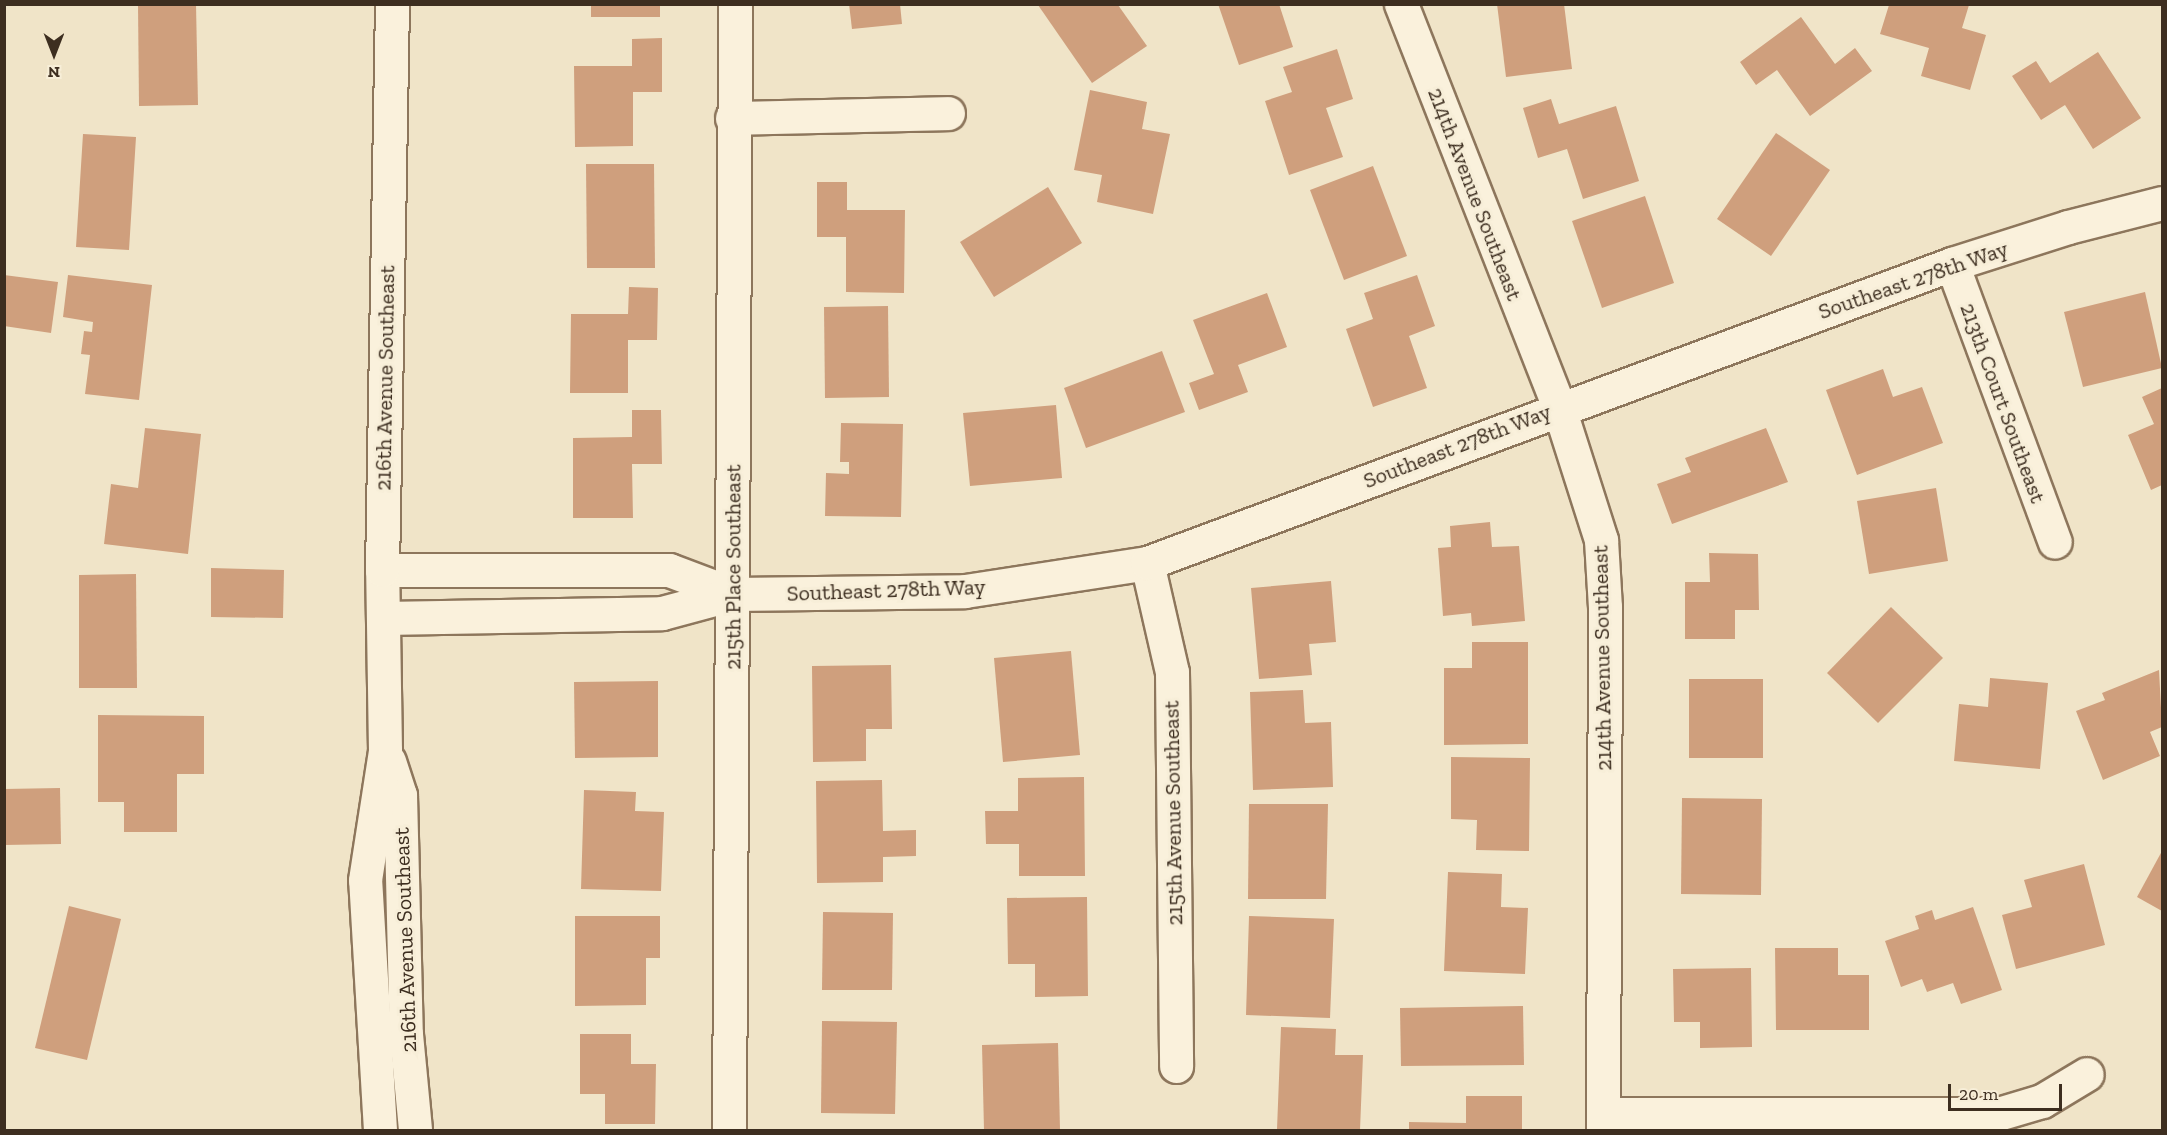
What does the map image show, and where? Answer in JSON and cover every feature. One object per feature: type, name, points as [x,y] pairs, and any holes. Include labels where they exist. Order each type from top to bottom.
[{"type":"street","name":"216th Avenue Southeast","points":[[380,1131],[365,880],[385,751],[382,570],[392,4]]},
{"type":"street","name":"215th Place Southeast","points":[[729,1131],[733,594],[732,118],[735,4]]},
{"type":"street","name":"214th Avenue Southeast","points":[[1401,4],[1559,408],[1601,540],[1604,585],[1603,1122]]},
{"type":"street","points":[[732,118],[948,113]]},
{"type":"street","name":"Southeast 278th Way","points":[[382,618],[662,613],[733,594],[965,591],[1146,563],[1952,264],[2068,227],[2163,204]]},
{"type":"street","name":"213th Court Southeast","points":[[1952,264],[2055,542]]},
{"type":"street","name":"215th Avenue Southeast","points":[[1146,563],[1172,672],[1176,1066]]},
{"type":"street","name":"Southeast 278th Way","points":[[382,570],[669,570],[733,594]]},
{"type":"street","name":"216th Avenue Southeast","points":[[385,751],[400,795],[406,1034],[415,1131]]},
{"type":"street","points":[[1603,1122],[1998,1114],[2042,1101],[2087,1074]]},
{"type":"building","points":[[138,4],[196,4],[198,105],[139,106]]},
{"type":"building","points":[[591,4],[660,4],[660,17],[591,17]]},
{"type":"building","points":[[849,4],[900,4],[902,24],[852,29]]},
{"type":"building","points":[[1218,4],[1279,4],[1293,47],[1239,65]]},
{"type":"building","points":[[1497,4],[1564,4],[1572,69],[1506,77]]},
{"type":"building","points":[[1038,5],[1118,5],[1147,46],[1092,83]]},
{"type":"building","points":[[1889,5],[1969,5],[1962,28],[1986,35],[1970,90],[1921,76],[1929,48],[1880,34]]},
{"type":"building","points":[[1801,17],[1835,64],[1855,48],[1872,71],[1810,116],[1777,70],[1756,85],[1740,62]]},
{"type":"building","points":[[662,38],[662,92],[633,92],[633,146],[575,147],[574,66],[632,66],[632,39]]},
{"type":"building","points":[[1337,49],[1353,99],[1326,108],[1343,157],[1289,175],[1265,101],[1292,92],[1283,67]]},
{"type":"building","points":[[2098,52],[2141,118],[2093,149],[2065,105],[2041,120],[2012,76],[2036,61],[2050,83]]},
{"type":"building","points":[[1090,90],[1147,102],[1142,129],[1170,134],[1153,214],[1097,202],[1102,175],[1074,170]]},
{"type":"building","points":[[1551,99],[1559,124],[1616,106],[1639,181],[1583,199],[1567,149],[1538,158],[1523,108]]},
{"type":"building","points":[[1776,133],[1830,170],[1771,256],[1717,219]]},
{"type":"building","points":[[83,134],[136,137],[129,250],[76,247]]},
{"type":"building","points":[[586,164],[654,164],[655,268],[587,268]]},
{"type":"building","points":[[1373,166],[1407,256],[1344,280],[1310,190]]},
{"type":"building","points":[[817,182],[847,182],[847,210],[905,210],[904,293],[846,292],[846,237],[817,237]]},
{"type":"building","points":[[1048,187],[1082,243],[994,297],[960,242]]},
{"type":"building","points":[[1645,196],[1674,283],[1602,308],[1572,221]]},
{"type":"building","points":[[4,275],[58,282],[51,333],[4,326]]},
{"type":"building","points":[[68,275],[152,285],[139,400],[85,394],[90,355],[81,354],[84,331],[92,332],[93,322],[63,317]]},
{"type":"building","points":[[1417,275],[1435,326],[1409,336],[1427,388],[1373,407],[1346,329],[1373,319],[1364,293]]},
{"type":"building","points":[[629,287],[658,288],[657,340],[628,340],[628,393],[570,393],[571,314],[628,314]]},
{"type":"building","points":[[2145,292],[2162,368],[2083,387],[2064,312]]},
{"type":"building","points":[[1267,293],[1287,347],[1238,365],[1248,392],[1199,410],[1189,383],[1214,374],[1193,320]]},
{"type":"building","points":[[888,306],[889,397],[825,398],[824,307]]},
{"type":"building","points":[[1162,351],[1185,412],[1086,448],[1064,388]]},
{"type":"building","points":[[1883,369],[1893,397],[1922,387],[1943,443],[1857,475],[1826,390]]},
{"type":"building","points":[[2162,388],[2162,485],[2151,490],[2128,435],[2154,424],[2142,397]]},
{"type":"building","points":[[1056,405],[1062,478],[970,486],[963,413]]},
{"type":"building","points":[[632,410],[661,410],[662,464],[632,464],[633,518],[573,518],[573,438],[632,437]]},
{"type":"building","points":[[841,423],[903,424],[901,517],[825,516],[826,473],[849,474],[849,462],[840,462]]},
{"type":"building","points":[[145,428],[201,434],[188,554],[104,544],[111,484],[138,488]]},
{"type":"building","points":[[1766,428],[1788,482],[1672,524],[1657,484],[1691,472],[1685,458]]},
{"type":"building","points":[[1936,488],[1948,561],[1869,574],[1857,501]]},
{"type":"building","points":[[1490,522],[1492,547],[1519,546],[1525,621],[1472,626],[1471,613],[1443,616],[1438,548],[1451,547],[1450,526]]},
{"type":"building","points":[[1709,553],[1758,554],[1759,610],[1735,610],[1735,639],[1685,639],[1685,582],[1710,582]]},
{"type":"building","points":[[211,568],[284,570],[283,618],[211,617]]},
{"type":"building","points":[[136,574],[137,688],[79,688],[79,575]]},
{"type":"building","points":[[1331,581],[1336,642],[1309,644],[1312,675],[1259,679],[1251,588]]},
{"type":"building","points":[[1891,607],[1943,658],[1878,723],[1827,673]]},
{"type":"building","points":[[1472,642],[1528,642],[1528,744],[1444,745],[1444,668],[1472,668]]},
{"type":"building","points":[[1071,651],[1080,755],[1003,762],[994,658]]},
{"type":"building","points":[[891,665],[892,729],[866,729],[866,761],[813,762],[812,666]]},
{"type":"building","points":[[2159,670],[2162,727],[2150,732],[2160,756],[2103,780],[2076,711],[2105,700],[2102,693]]},
{"type":"building","points":[[1990,678],[2048,683],[2040,769],[1954,761],[1959,704],[1988,707]]},
{"type":"building","points":[[1689,679],[1763,679],[1763,758],[1689,758]]},
{"type":"building","points":[[658,681],[658,757],[575,758],[574,682]]},
{"type":"building","points":[[1303,690],[1305,723],[1331,722],[1333,787],[1253,790],[1250,692]]},
{"type":"building","points":[[98,715],[204,716],[204,774],[177,774],[177,832],[124,832],[124,802],[98,802]]},
{"type":"building","points":[[1451,757],[1530,758],[1529,851],[1476,850],[1477,820],[1451,819]]},
{"type":"building","points":[[1084,777],[1085,876],[1019,876],[1019,844],[986,844],[985,811],[1018,811],[1018,778]]},
{"type":"building","points":[[882,780],[883,831],[916,830],[916,856],[883,857],[883,882],[817,883],[816,781]]},
{"type":"building","points":[[60,788],[61,844],[4,845],[4,789]]},
{"type":"building","points":[[584,790],[636,792],[635,811],[664,812],[661,891],[581,889]]},
{"type":"building","points":[[1682,798],[1762,799],[1761,895],[1681,894]]},
{"type":"building","points":[[1249,804],[1328,804],[1326,899],[1248,899]]},
{"type":"building","points":[[2162,851],[2162,911],[2137,897]]},
{"type":"building","points":[[2084,864],[2105,945],[2016,969],[2002,915],[2032,907],[2024,880]]},
{"type":"building","points":[[1448,872],[1502,874],[1501,907],[1528,908],[1525,974],[1444,971]]},
{"type":"building","points":[[1087,897],[1088,996],[1035,997],[1035,964],[1008,964],[1007,898]]},
{"type":"building","points":[[69,906],[121,919],[87,1060],[35,1048]]},
{"type":"building","points":[[1973,907],[2002,990],[1961,1004],[1953,983],[1927,992],[1922,979],[1901,987],[1885,941],[1919,929],[1915,916],[1932,910],[1935,920]]},
{"type":"building","points":[[823,912],[893,913],[892,990],[822,990]]},
{"type":"building","points":[[575,916],[660,916],[660,958],[646,958],[646,1005],[575,1006]]},
{"type":"building","points":[[1249,916],[1334,919],[1330,1018],[1246,1015]]},
{"type":"building","points":[[1775,948],[1838,948],[1838,975],[1869,975],[1869,1030],[1776,1030]]},
{"type":"building","points":[[1751,968],[1752,1047],[1700,1048],[1700,1022],[1674,1022],[1673,969]]},
{"type":"building","points":[[1523,1006],[1524,1065],[1401,1066],[1400,1008]]},
{"type":"building","points":[[822,1021],[897,1022],[895,1114],[821,1113]]},
{"type":"building","points":[[1281,1027],[1336,1029],[1335,1055],[1363,1055],[1360,1130],[1277,1129]]},
{"type":"building","points":[[580,1034],[631,1034],[631,1064],[656,1064],[655,1124],[605,1124],[605,1094],[580,1094]]},
{"type":"building","points":[[1058,1043],[1060,1130],[984,1130],[982,1045]]},
{"type":"building","points":[[1466,1096],[1522,1096],[1522,1130],[1409,1130],[1409,1122],[1466,1123]]}]
